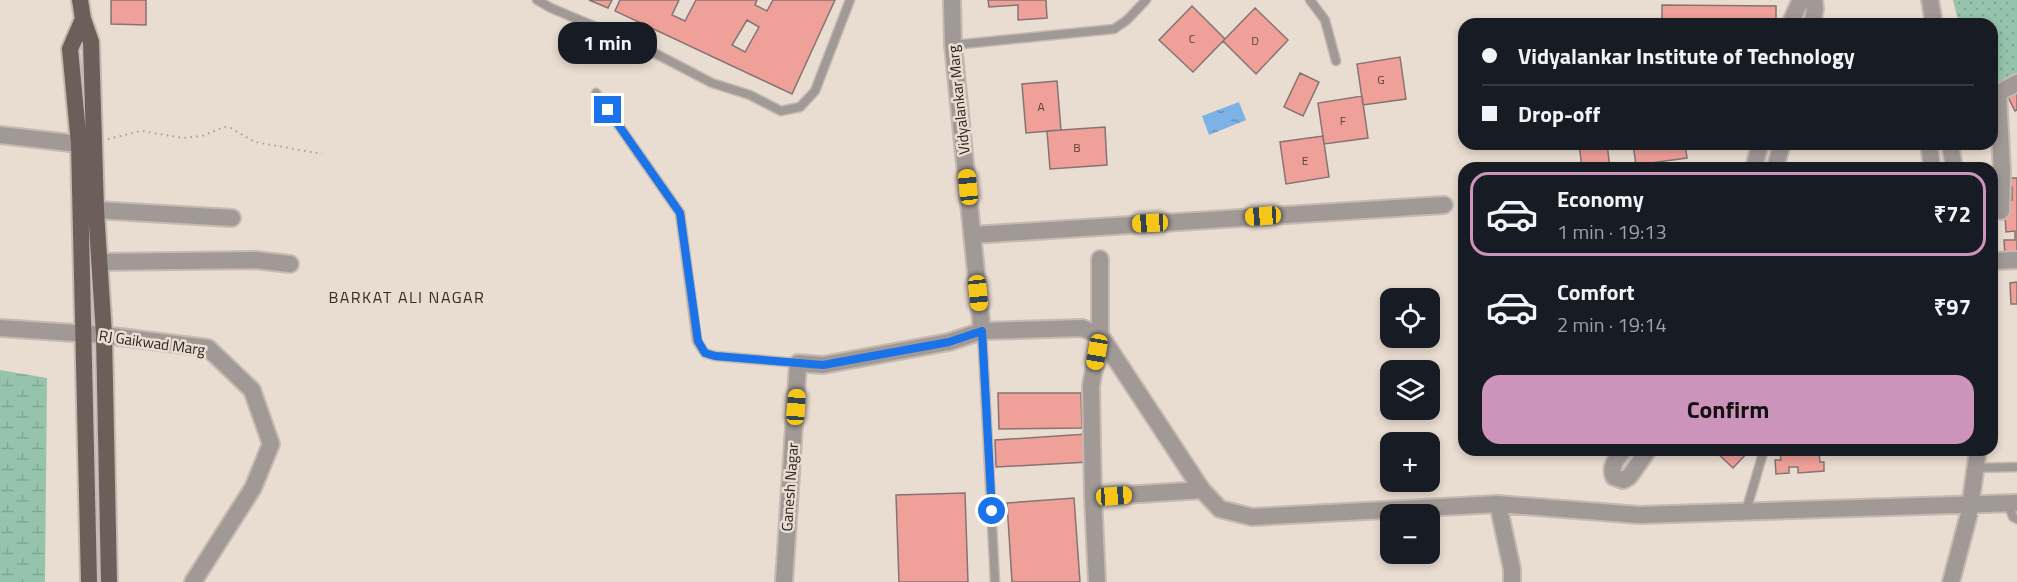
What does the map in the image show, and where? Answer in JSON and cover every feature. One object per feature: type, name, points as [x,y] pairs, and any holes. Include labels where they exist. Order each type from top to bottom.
[{"type":"main road","points":[[80,0],[83,19],[70,49],[96,210],[104,335],[109,582]]},
{"type":"main road","points":[[86,143],[83,333],[89,582]]},
{"type":"street","name":"Vidyalankar Marg","points":[[952,0],[953,45],[982,331]]},
{"type":"street","points":[[1793,18],[1799,4],[1804,0]]},
{"type":"street","points":[[1813,18],[1814,0]]},
{"type":"street","points":[[1930,0],[1933,18]]},
{"type":"street","points":[[2001,211],[2010,169],[1998,93],[2017,83]]},
{"type":"street","points":[[0,135],[86,143]]},
{"type":"street","points":[[972,235],[1444,204]]},
{"type":"street","points":[[96,210],[232,218]]},
{"type":"street","points":[[1097,582],[1092,497],[1091,386],[1100,334],[1100,259]]},
{"type":"street","points":[[99,262],[255,260],[290,264]]},
{"type":"street","points":[[1998,261],[2017,260]]},
{"type":"street","points":[[798,363],[823,365],[949,342],[982,331],[1082,327],[1100,334],[1202,490],[1220,509],[1252,517],[1498,504],[1640,515],[2012,503]]},
{"type":"street","name":"RJ Gaikwad Marg","points":[[0,328],[104,335],[208,348],[252,390],[271,444],[254,488],[193,582]]},
{"type":"street","name":"Ganesh Nagar","points":[[784,582],[798,363]]},
{"type":"street","points":[[1619,456],[1612,470],[1614,477],[1623,480],[1629,477],[1644,456]]},
{"type":"street","points":[[1970,456],[1976,468]]},
{"type":"street","points":[[1951,582],[1971,505],[1977,456]]},
{"type":"street","points":[[1092,497],[1202,490]]},
{"type":"street","points":[[1498,504],[1512,569],[1512,582]]},
{"type":"lane","points":[[537,0],[639,45],[712,83],[750,95],[781,111],[800,107],[815,91],[850,0]]},
{"type":"lane","points":[[953,45],[1114,29],[1127,20],[1146,0]]},
{"type":"lane","points":[[1310,0],[1325,20],[1336,61]]},
{"type":"lane","points":[[596,93],[680,213],[698,341],[705,353],[715,356],[798,363]]},
{"type":"lane","points":[[982,331],[995,582]]},
{"type":"lane","points":[[1746,511],[1762,456]]},
{"type":"lane","points":[[1976,468],[2017,467]]},
{"type":"lane","points":[[2012,503],[2013,517],[2017,519]]},
{"type":"path","points":[[86,143],[141,131],[183,138],[202,136],[224,128],[231,128],[255,142],[322,154]]},
{"type":"green space","points":[[1953,0],[2017,0],[2017,79],[1998,89],[1998,18],[1958,18]]},
{"type":"green space","points":[[0,370],[47,378],[45,582],[0,582]]},
{"type":"water","points":[[1239,102],[1246,120],[1209,135],[1202,116]]},
{"type":"building","points":[[111,0],[146,0],[146,25],[111,24]]},
{"type":"building","points":[[589,0],[612,0],[608,8]]},
{"type":"building","points":[[620,0],[679,0],[672,15],[685,21],[696,0],[757,0],[755,5],[767,11],[773,0],[835,0],[792,94],[615,11]],"holes":[[[747,20],[759,27],[745,52],[732,45]]]},
{"type":"building","points":[[988,0],[1046,0],[1047,18],[1018,20],[1018,5],[989,7]]},
{"type":"building","points":[[1662,5],[1776,6],[1776,18],[1662,18]]},
{"type":"building","points":[[1192,6],[1225,39],[1193,72],[1159,40]]},
{"type":"building","points":[[1255,8],[1288,40],[1256,74],[1223,41]]},
{"type":"building","points":[[1400,57],[1406,99],[1363,105],[1357,64]]},
{"type":"building","points":[[1300,73],[1319,82],[1303,116],[1284,107]]},
{"type":"building","points":[[1057,81],[1061,130],[1026,133],[1022,84]]},
{"type":"building","points":[[2017,87],[2017,110],[2015,111],[2006,93]]},
{"type":"building","points":[[1362,96],[1368,138],[1324,144],[1318,103]]},
{"type":"building","points":[[1105,127],[1107,165],[1050,169],[1047,131]]},
{"type":"building","points":[[1323,136],[1329,177],[1286,184],[1280,142]]},
{"type":"building","points":[[1580,150],[1608,150],[1609,162],[1581,162]]},
{"type":"building","points":[[1634,150],[1686,150],[1687,158],[1636,162]]},
{"type":"building","points":[[2005,178],[2017,178],[2017,255],[2005,255],[2004,240],[2015,240],[2015,231],[2006,232],[2004,200],[2012,200],[2012,187],[2005,188]]},
{"type":"building","points":[[2017,282],[2017,304],[2011,304],[2010,283]]},
{"type":"building","points":[[998,393],[1081,393],[1082,428],[999,429]]},
{"type":"building","points":[[1087,434],[1089,462],[996,467],[995,440]]},
{"type":"building","points":[[1720,456],[1744,456],[1733,468]]},
{"type":"building","points":[[1780,456],[1819,456],[1820,462],[1824,462],[1824,471],[1798,473],[1798,467],[1789,467],[1789,473],[1776,474],[1775,460],[1781,460]]},
{"type":"building","points":[[965,493],[968,582],[899,582],[896,495]]},
{"type":"building","points":[[1074,498],[1080,582],[1012,582],[1007,503]]},
{"type":"district","name":"BARKAT ALI NAGAR","points":[[407,297]]},
{"type":"route","points":[[608,110],[680,213],[698,341],[705,353],[715,356],[823,365],[949,342],[982,331],[992,511]]}]
